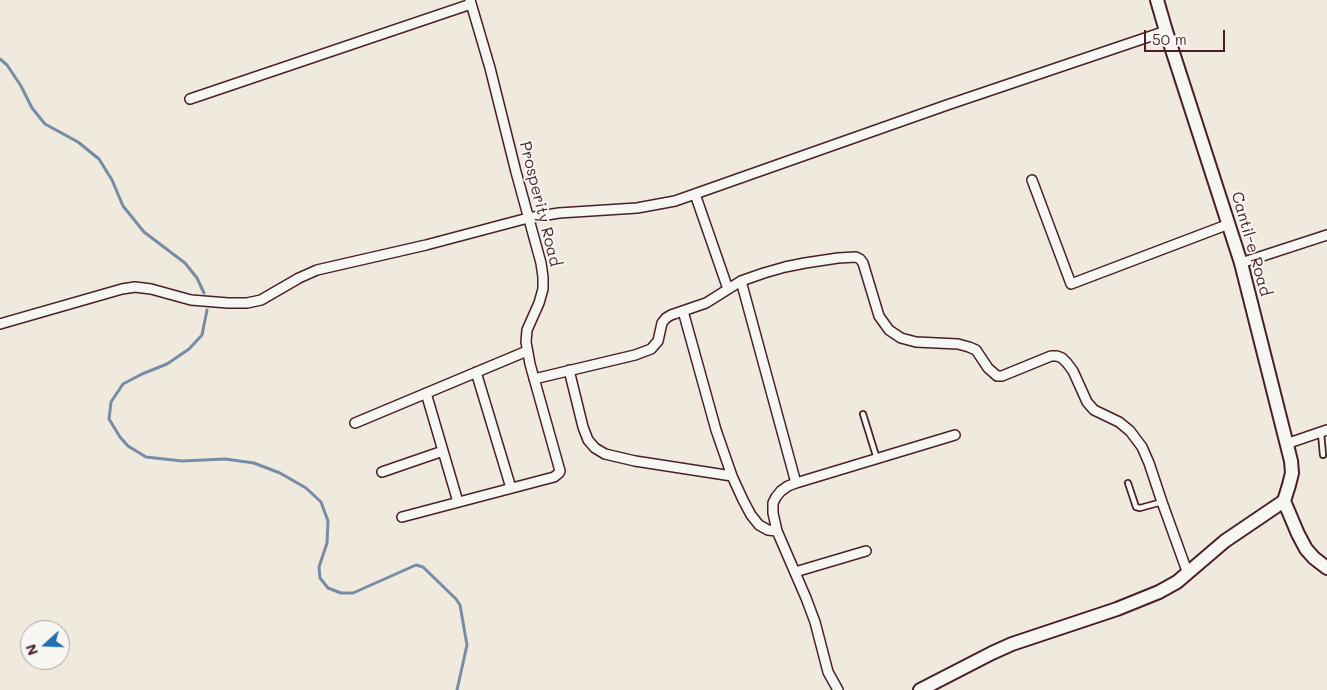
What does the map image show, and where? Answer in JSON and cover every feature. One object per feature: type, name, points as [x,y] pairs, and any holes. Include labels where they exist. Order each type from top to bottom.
[{"type":"street","name":"Cantil-e Road","points":[[1158,0],[1166,31],[1241,262],[1291,461],[1292,473],[1284,501]]},
{"type":"street","points":[[190,99],[470,2]]},
{"type":"street","name":"Prosperity Road","points":[[470,2],[490,68],[543,277],[543,289],[527,330],[526,342],[534,379],[560,468],[559,473],[554,477],[511,488]]},
{"type":"street","points":[[0,324],[122,289],[135,287],[151,289],[191,300],[247,303],[261,300],[299,278],[318,270],[426,245],[528,218],[559,213],[637,208],[675,201],[937,108],[1166,31]]},
{"type":"street","points":[[1032,180],[1071,284],[1229,224]]},
{"type":"street","points":[[695,194],[728,289]]},
{"type":"street","points":[[1241,262],[1327,235]]},
{"type":"street","points":[[534,379],[635,355],[651,349],[658,341],[662,323],[666,318],[672,314],[706,303],[741,281],[785,267],[838,258],[856,257],[863,263],[880,316],[888,330],[901,338],[916,342],[958,344],[969,347],[976,350],[988,368],[997,376],[1002,376],[1051,356],[1062,358],[1073,371],[1087,402],[1094,410],[1125,426],[1142,447],[1188,574]]},
{"type":"street","points":[[741,281],[796,483]]},
{"type":"street","points":[[683,311],[716,430],[732,476],[743,500],[759,525],[777,532]]},
{"type":"street","points":[[355,423],[527,351]]},
{"type":"street","points":[[569,370],[583,427],[588,440],[595,448],[605,454],[634,462],[732,476]]},
{"type":"street","points":[[402,517],[511,488],[476,372]]},
{"type":"street","points":[[426,393],[458,502]]},
{"type":"street","points":[[1286,444],[1324,431]]},
{"type":"street","points":[[838,690],[828,672],[815,622],[777,532],[772,513],[773,503],[781,491],[796,483],[955,435]]},
{"type":"street","points":[[382,472],[443,451]]},
{"type":"street","points":[[920,690],[1005,647],[1117,609],[1159,592],[1188,574],[1225,541],[1284,501],[1306,549],[1327,568]]},
{"type":"street","points":[[795,572],[866,551]]},
{"type":"lane","points":[[863,414],[877,458]]},
{"type":"lane","points":[[1323,454],[1324,431]]},
{"type":"lane","points":[[1128,483],[1135,505],[1138,508],[1162,502]]},
{"type":"waterway","points":[[0,59],[7,65],[21,86],[32,108],[45,124],[78,142],[99,159],[112,180],[123,206],[144,232],[185,263],[197,278],[204,293]]},
{"type":"waterway","points":[[207,310],[202,335],[189,349],[167,364],[123,384],[111,402],[109,419],[120,437],[128,446],[146,457],[182,461],[225,459],[254,463],[280,473],[306,488],[321,502],[328,521],[327,543],[319,567],[320,578],[328,588],[341,593],[353,593],[416,565],[423,567],[460,605],[467,645],[457,690]]}]
